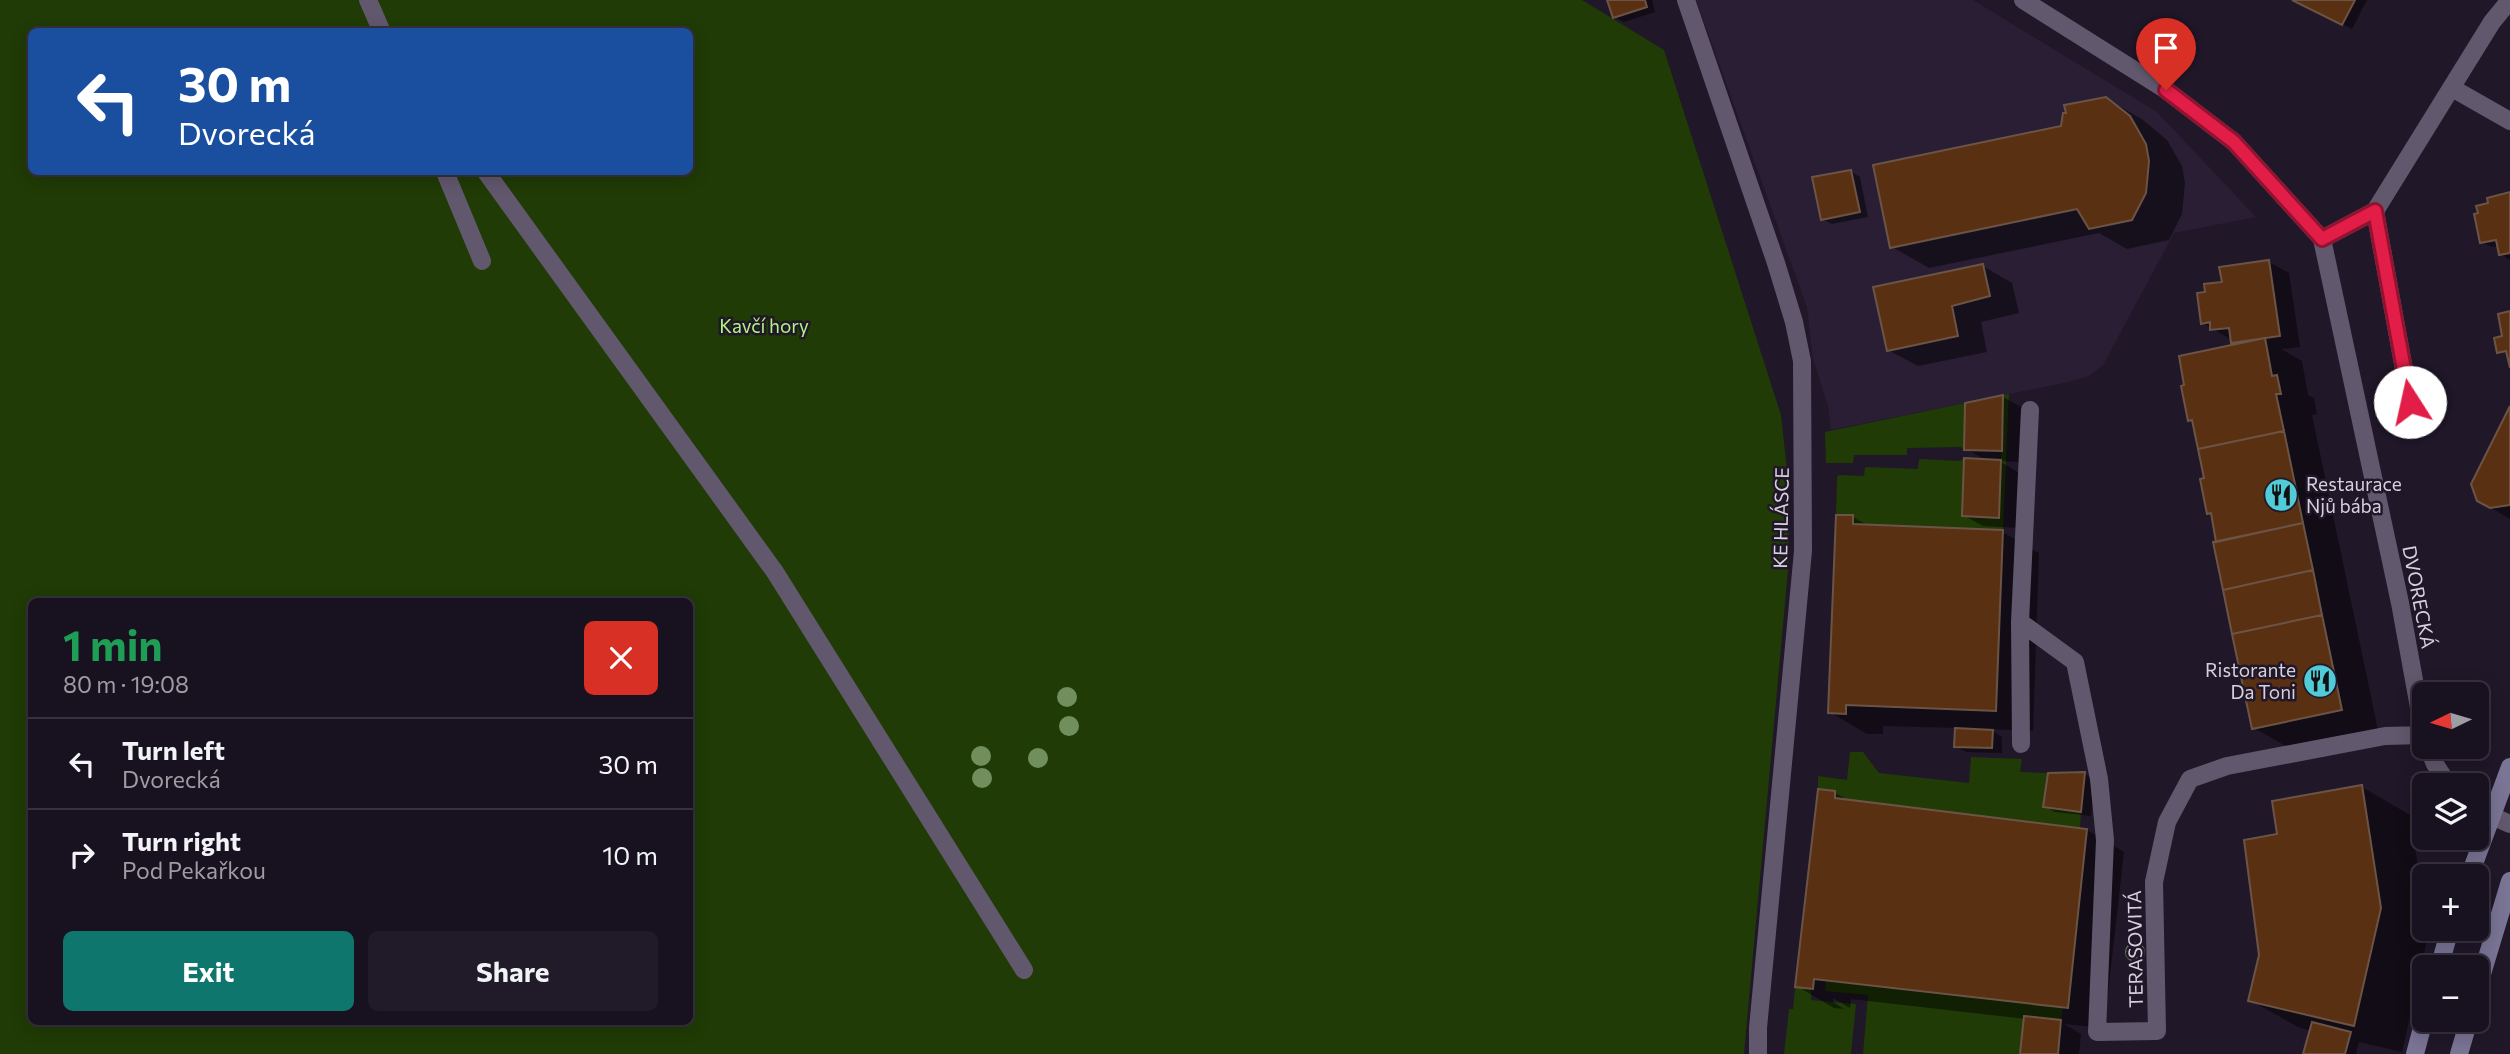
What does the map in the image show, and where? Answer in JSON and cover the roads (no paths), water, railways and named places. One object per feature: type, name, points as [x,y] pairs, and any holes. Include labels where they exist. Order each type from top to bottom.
[{"type":"street","points":[[368,0],[380,28]]},
{"type":"street","name":"KE HLÁSCE","points":[[1686,0],[1776,263],[1794,322],[1802,361],[1803,551],[1758,1028],[1758,1054]]},
{"type":"street","points":[[2023,0],[2166,90],[2234,142],[2322,239],[2375,211],[2493,22],[2510,0]]},
{"type":"street","points":[[2452,88],[2510,121]]},
{"type":"street","points":[[446,175],[482,261]]},
{"type":"street","points":[[488,175],[775,572],[1024,970]]},
{"type":"street","points":[[2375,211],[2410,402]]},
{"type":"street","name":"DVORECKÁ","points":[[2322,239],[2414,682]]},
{"type":"street","points":[[2021,744],[2020,622],[2030,410]]},
{"type":"street","name":"TERASOVITÁ","points":[[2020,622],[2075,663],[2099,779],[2105,840],[2096,1032],[2157,1031],[2154,883],[2167,822],[2190,779],[2227,766],[2267,758],[2385,736],[2412,735]]},
{"type":"street","points":[[2489,804],[2510,768]]},
{"type":"street","points":[[2489,815],[2510,824]]},
{"type":"street","points":[[2488,955],[2510,881]]},
{"type":"street","points":[[2415,1054],[2421,1032]]},
{"type":"street","points":[[2459,1054],[2465,1032]]},
{"type":"place","name":"Restaurace Njů bába","points":[[2281,495]]},
{"type":"place","name":"Ristorante Da Toni","points":[[2320,681]]},
{"type":"park label","name":"Kavčí hory","points":[[764,326]]}]
